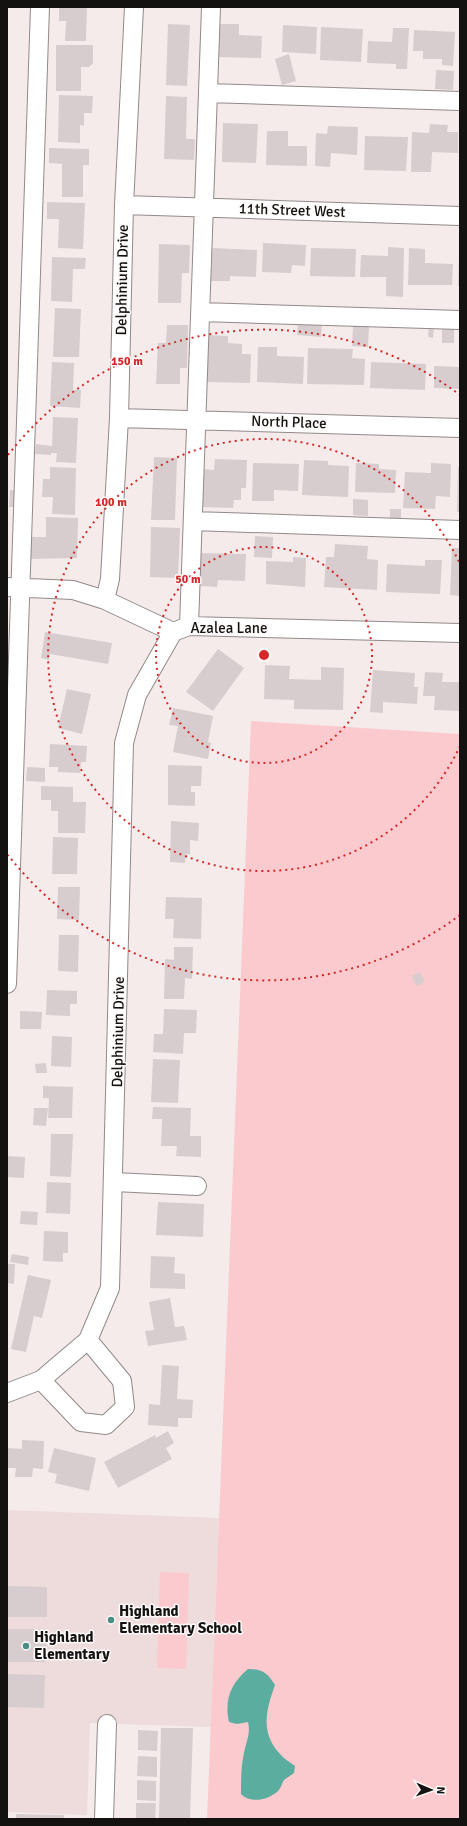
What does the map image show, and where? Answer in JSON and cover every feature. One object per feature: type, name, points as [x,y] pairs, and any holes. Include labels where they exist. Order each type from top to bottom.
[{"type":"street","points":[[7,984],[14,588],[40,7]]},
{"type":"street","name":"Delphinium Drive","points":[[106,600],[110,579],[119,418],[124,205],[134,7]]},
{"type":"street","points":[[189,626],[198,419],[211,7]]},
{"type":"street","points":[[208,93],[460,101]]},
{"type":"street","name":"11th Street West","points":[[124,205],[460,216]]},
{"type":"street","points":[[201,312],[460,320]]},
{"type":"street","name":"North Place","points":[[119,418],[198,419],[460,428]]},
{"type":"street","points":[[194,520],[460,530]]},
{"type":"street","name":"Azalea Lane","points":[[14,588],[73,590],[106,600],[173,632],[189,626],[460,633]]},
{"type":"street","name":"Delphinium Drive","points":[[7,1393],[41,1380],[88,1340],[110,1288],[114,1182],[124,743],[137,695],[173,632]]},
{"type":"street","points":[[114,1182],[197,1186]]},
{"type":"street","points":[[41,1380],[81,1422],[106,1425],[125,1407],[122,1381],[88,1340]]},
{"type":"street","points":[[104,1819],[107,1724]]},
{"type":"shaded area","points":[[251,721],[460,734],[460,1819],[207,1819]]},
{"type":"shaded area","name":"Highland Elementary School","points":[[7,1510],[219,1518],[211,1727],[90,1723],[87,1815],[7,1812]]},
{"type":"shaded area","points":[[160,1572],[189,1573],[186,1669],[157,1668]]},
{"type":"shaded area","points":[[248,1669],[264,1672],[270,1677],[275,1685],[267,1712],[267,1730],[274,1746],[280,1754],[295,1766],[294,1773],[284,1780],[278,1791],[265,1799],[260,1800],[250,1799],[241,1794],[243,1758],[249,1734],[249,1726],[248,1722],[237,1724],[229,1722],[227,1706],[233,1686]]},
{"type":"building","points":[[59,7],[87,7],[86,41],[65,41],[66,21],[59,21]]},
{"type":"building","points":[[168,24],[190,25],[187,86],[166,85]]},
{"type":"building","points":[[220,24],[239,24],[239,35],[262,36],[261,58],[219,57]]},
{"type":"building","points":[[283,25],[317,27],[316,54],[282,52]]},
{"type":"building","points":[[321,27],[363,29],[361,62],[320,60]]},
{"type":"building","points":[[393,28],[409,28],[407,69],[396,69],[396,64],[367,63],[368,41],[392,42]]},
{"type":"building","points":[[414,30],[455,32],[453,66],[442,65],[442,59],[423,59],[423,51],[413,51]]},
{"type":"building","points":[[56,45],[93,45],[93,63],[89,67],[81,67],[81,91],[56,91]]},
{"type":"building","points":[[289,54],[296,81],[282,85],[275,59]]},
{"type":"building","points":[[436,70],[454,71],[453,90],[435,89]]},
{"type":"building","points":[[59,95],[93,96],[92,113],[84,113],[84,126],[80,125],[80,143],[58,142]]},
{"type":"building","points":[[166,96],[187,97],[186,139],[195,139],[194,160],[164,159]]},
{"type":"building","points":[[223,123],[258,124],[256,163],[222,162]]},
{"type":"building","points":[[430,124],[448,125],[447,132],[458,132],[458,153],[432,152],[431,172],[411,172],[412,132],[429,133]]},
{"type":"building","points":[[328,126],[358,127],[357,155],[331,153],[330,167],[315,166],[316,133],[327,134]]},
{"type":"building","points":[[267,131],[288,131],[288,146],[307,146],[307,166],[266,165]]},
{"type":"building","points":[[365,136],[408,137],[406,171],[364,170]]},
{"type":"building","points":[[49,148],[89,149],[89,165],[83,165],[83,197],[62,197],[62,164],[49,163]]},
{"type":"building","points":[[47,202],[85,203],[83,249],[58,248],[59,219],[47,219]]},
{"type":"building","points":[[263,243],[306,245],[305,266],[292,265],[291,273],[262,272]]},
{"type":"building","points":[[159,244],[190,245],[189,273],[182,273],[181,303],[158,303]]},
{"type":"building","points":[[388,247],[404,248],[403,297],[386,296],[386,277],[360,277],[361,255],[388,256]]},
{"type":"building","points":[[212,248],[257,250],[256,277],[230,276],[230,281],[211,281]]},
{"type":"building","points":[[311,248],[356,249],[355,277],[310,276]]},
{"type":"building","points":[[409,248],[425,249],[425,263],[453,264],[452,285],[408,285]]},
{"type":"building","points":[[52,257],[86,258],[85,269],[73,269],[72,302],[51,301]]},
{"type":"building","points":[[459,257],[460,286],[458,286]]},
{"type":"building","points":[[55,308],[81,309],[79,357],[53,357]]},
{"type":"building","points":[[298,321],[322,324],[321,337],[297,335]]},
{"type":"building","points":[[167,325],[188,325],[187,368],[180,368],[180,384],[156,384],[158,343],[166,343]]},
{"type":"building","points":[[353,326],[369,326],[368,347],[352,346]]},
{"type":"building","points":[[429,326],[434,326],[433,338],[428,337]]},
{"type":"building","points":[[442,327],[454,327],[454,343],[442,343]]},
{"type":"building","points":[[207,335],[228,336],[228,343],[242,344],[242,354],[251,354],[250,383],[206,382]]},
{"type":"building","points":[[258,347],[277,347],[277,356],[304,357],[303,384],[257,382]]},
{"type":"building","points":[[308,348],[353,349],[352,358],[365,359],[364,385],[307,384]]},
{"type":"building","points":[[52,362],[74,363],[73,390],[81,390],[80,408],[50,406]]},
{"type":"building","points":[[371,362],[426,364],[425,390],[370,388]]},
{"type":"building","points":[[434,366],[460,367],[460,389],[434,388]]},
{"type":"building","points":[[53,417],[78,418],[76,463],[56,462],[57,453],[51,453],[51,455],[35,454],[36,444],[52,446]]},
{"type":"building","points":[[154,457],[177,458],[175,520],[151,520]]},
{"type":"building","points":[[215,459],[247,460],[246,488],[241,488],[241,500],[234,500],[233,508],[202,507],[203,469],[214,470]]},
{"type":"building","points":[[304,460],[328,461],[328,465],[349,466],[348,497],[302,495]]},
{"type":"building","points":[[253,463],[299,464],[298,491],[274,490],[274,501],[252,501]]},
{"type":"building","points":[[356,463],[379,464],[379,469],[396,470],[395,493],[355,492]]},
{"type":"building","points":[[431,463],[451,464],[450,497],[436,496],[435,509],[403,508],[405,472],[431,473]]},
{"type":"building","points":[[50,467],[76,468],[75,515],[52,514],[53,497],[42,497],[43,479],[50,479]]},
{"type":"building","points":[[458,467],[460,467],[460,512],[457,512]]},
{"type":"building","points":[[10,490],[17,490],[16,507],[9,507]]},
{"type":"building","points":[[353,499],[368,500],[368,516],[353,515]]},
{"type":"building","points":[[390,509],[401,509],[401,519],[390,519]]},
{"type":"building","points":[[46,517],[78,518],[77,558],[31,559],[31,537],[46,537]]},
{"type":"building","points":[[151,527],[180,528],[178,578],[150,577]]},
{"type":"building","points":[[255,536],[273,537],[272,558],[254,557]]},
{"type":"building","points":[[335,544],[368,546],[367,559],[378,560],[377,590],[324,587],[326,557],[334,557]]},
{"type":"building","points":[[452,548],[460,548],[460,596],[450,595]]},
{"type":"building","points":[[201,553],[246,554],[245,581],[218,580],[217,587],[200,586]]},
{"type":"building","points":[[293,557],[306,558],[305,587],[266,584],[266,561],[293,562]]},
{"type":"building","points":[[425,560],[442,560],[440,594],[386,592],[387,564],[425,566]]},
{"type":"building","points":[[45,632],[112,643],[108,664],[50,654],[49,660],[41,658]]},
{"type":"building","points":[[218,649],[244,668],[213,711],[186,692]]},
{"type":"building","points":[[265,665],[290,666],[289,679],[321,680],[321,667],[344,668],[343,710],[294,709],[294,700],[264,699]]},
{"type":"building","points":[[373,670],[415,673],[414,687],[418,687],[417,704],[383,702],[383,713],[370,712]]},
{"type":"building","points":[[425,672],[443,673],[442,682],[460,682],[460,711],[434,710],[435,696],[423,696]]},
{"type":"building","points":[[67,689],[91,694],[82,734],[58,728]]},
{"type":"building","points":[[173,708],[213,716],[208,742],[211,743],[208,759],[173,752],[178,726],[169,725]]},
{"type":"building","points":[[50,744],[87,746],[86,762],[81,762],[80,773],[58,772],[58,767],[49,767]]},
{"type":"building","points":[[168,765],[202,766],[201,786],[191,786],[191,792],[195,792],[195,806],[168,805]]},
{"type":"building","points":[[27,767],[45,768],[45,782],[26,781]]},
{"type":"building","points":[[41,786],[73,787],[73,802],[86,802],[85,833],[58,833],[58,811],[51,811],[51,800],[41,800]]},
{"type":"building","points":[[171,821],[199,823],[198,841],[190,840],[190,854],[186,854],[185,863],[170,862]]},
{"type":"building","points":[[53,837],[78,838],[77,874],[52,874]]},
{"type":"building","points":[[58,887],[80,887],[79,920],[57,919]]},
{"type":"building","points":[[166,897],[202,898],[201,939],[173,938],[174,919],[165,919]]},
{"type":"building","points":[[59,935],[79,935],[78,972],[58,971]]},
{"type":"building","points":[[174,947],[193,947],[192,979],[185,978],[184,999],[164,999],[165,959],[174,960]]},
{"type":"building","points":[[420,972],[425,982],[416,986],[412,976]]},
{"type":"building","points":[[47,990],[77,991],[77,1004],[70,1004],[70,1016],[46,1015]]},
{"type":"building","points":[[164,1009],[197,1010],[196,1033],[184,1033],[183,1054],[153,1052],[154,1034],[163,1034]]},
{"type":"building","points":[[20,1011],[42,1012],[41,1029],[20,1029]]},
{"type":"building","points":[[52,1036],[72,1037],[71,1067],[51,1066]]},
{"type":"building","points":[[153,1059],[180,1060],[178,1103],[151,1102]]},
{"type":"building","points":[[46,1063],[47,1073],[36,1073],[35,1064]]},
{"type":"building","points":[[43,1086],[73,1087],[72,1118],[48,1118],[49,1098],[43,1098]]},
{"type":"building","points":[[153,1107],[191,1108],[190,1136],[201,1136],[201,1157],[176,1156],[177,1146],[161,1146],[162,1119],[152,1119]]},
{"type":"building","points":[[34,1108],[48,1108],[46,1126],[33,1125]]},
{"type":"building","points":[[51,1134],[73,1134],[71,1177],[50,1176]]},
{"type":"building","points":[[7,1156],[25,1157],[24,1178],[7,1177]]},
{"type":"building","points":[[47,1182],[71,1183],[70,1214],[46,1213]]},
{"type":"building","points":[[158,1202],[204,1204],[203,1237],[156,1235]]},
{"type":"building","points":[[21,1211],[38,1212],[37,1225],[20,1224]]},
{"type":"building","points":[[44,1231],[68,1232],[68,1253],[63,1253],[63,1262],[43,1261]]},
{"type":"building","points":[[12,1254],[29,1257],[28,1265],[10,1262]]},
{"type":"building","points":[[151,1256],[175,1257],[174,1273],[185,1274],[185,1289],[150,1288]]},
{"type":"building","points":[[7,1264],[15,1264],[14,1284],[7,1283]]},
{"type":"building","points":[[28,1275],[51,1280],[42,1318],[34,1316],[26,1352],[11,1349]]},
{"type":"building","points":[[170,1298],[175,1327],[184,1326],[187,1340],[148,1346],[145,1331],[154,1330],[149,1302]]},
{"type":"building","points":[[162,1365],[179,1366],[177,1399],[193,1400],[192,1418],[178,1418],[178,1427],[148,1425],[149,1404],[160,1405]]},
{"type":"building","points":[[168,1431],[174,1443],[166,1448],[172,1459],[118,1488],[104,1462],[155,1435],[156,1438]]},
{"type":"building","points":[[22,1440],[44,1441],[43,1469],[33,1468],[32,1477],[15,1477],[16,1468],[7,1468],[7,1448],[22,1449]]},
{"type":"building","points":[[54,1448],[96,1458],[89,1491],[55,1483],[57,1474],[48,1472]]},
{"type":"building","name":"Highland Elementary","points":[[7,1586],[47,1587],[47,1617],[7,1617]]},
{"type":"building","name":"Highland Elementary","points":[[7,1629],[46,1629],[46,1662],[7,1662]]},
{"type":"building","name":"Highland Elementary","points":[[7,1674],[45,1675],[44,1708],[7,1707]]},
{"type":"building","points":[[161,1728],[193,1728],[190,1819],[159,1819]]},
{"type":"building","points":[[138,1730],[158,1731],[157,1751],[138,1750]]},
{"type":"building","points":[[138,1756],[157,1757],[157,1777],[137,1776]]},
{"type":"building","points":[[137,1780],[156,1781],[156,1801],[137,1800]]},
{"type":"building","points":[[136,1803],[156,1803],[155,1819],[136,1819]]},
{"type":"building","points":[[16,1814],[64,1815],[64,1819],[16,1819]]},
{"type":"place","name":"Highland Elementary School","points":[[111,1620]]},
{"type":"place","name":"Highland Elementary","points":[[26,1646]]}]
